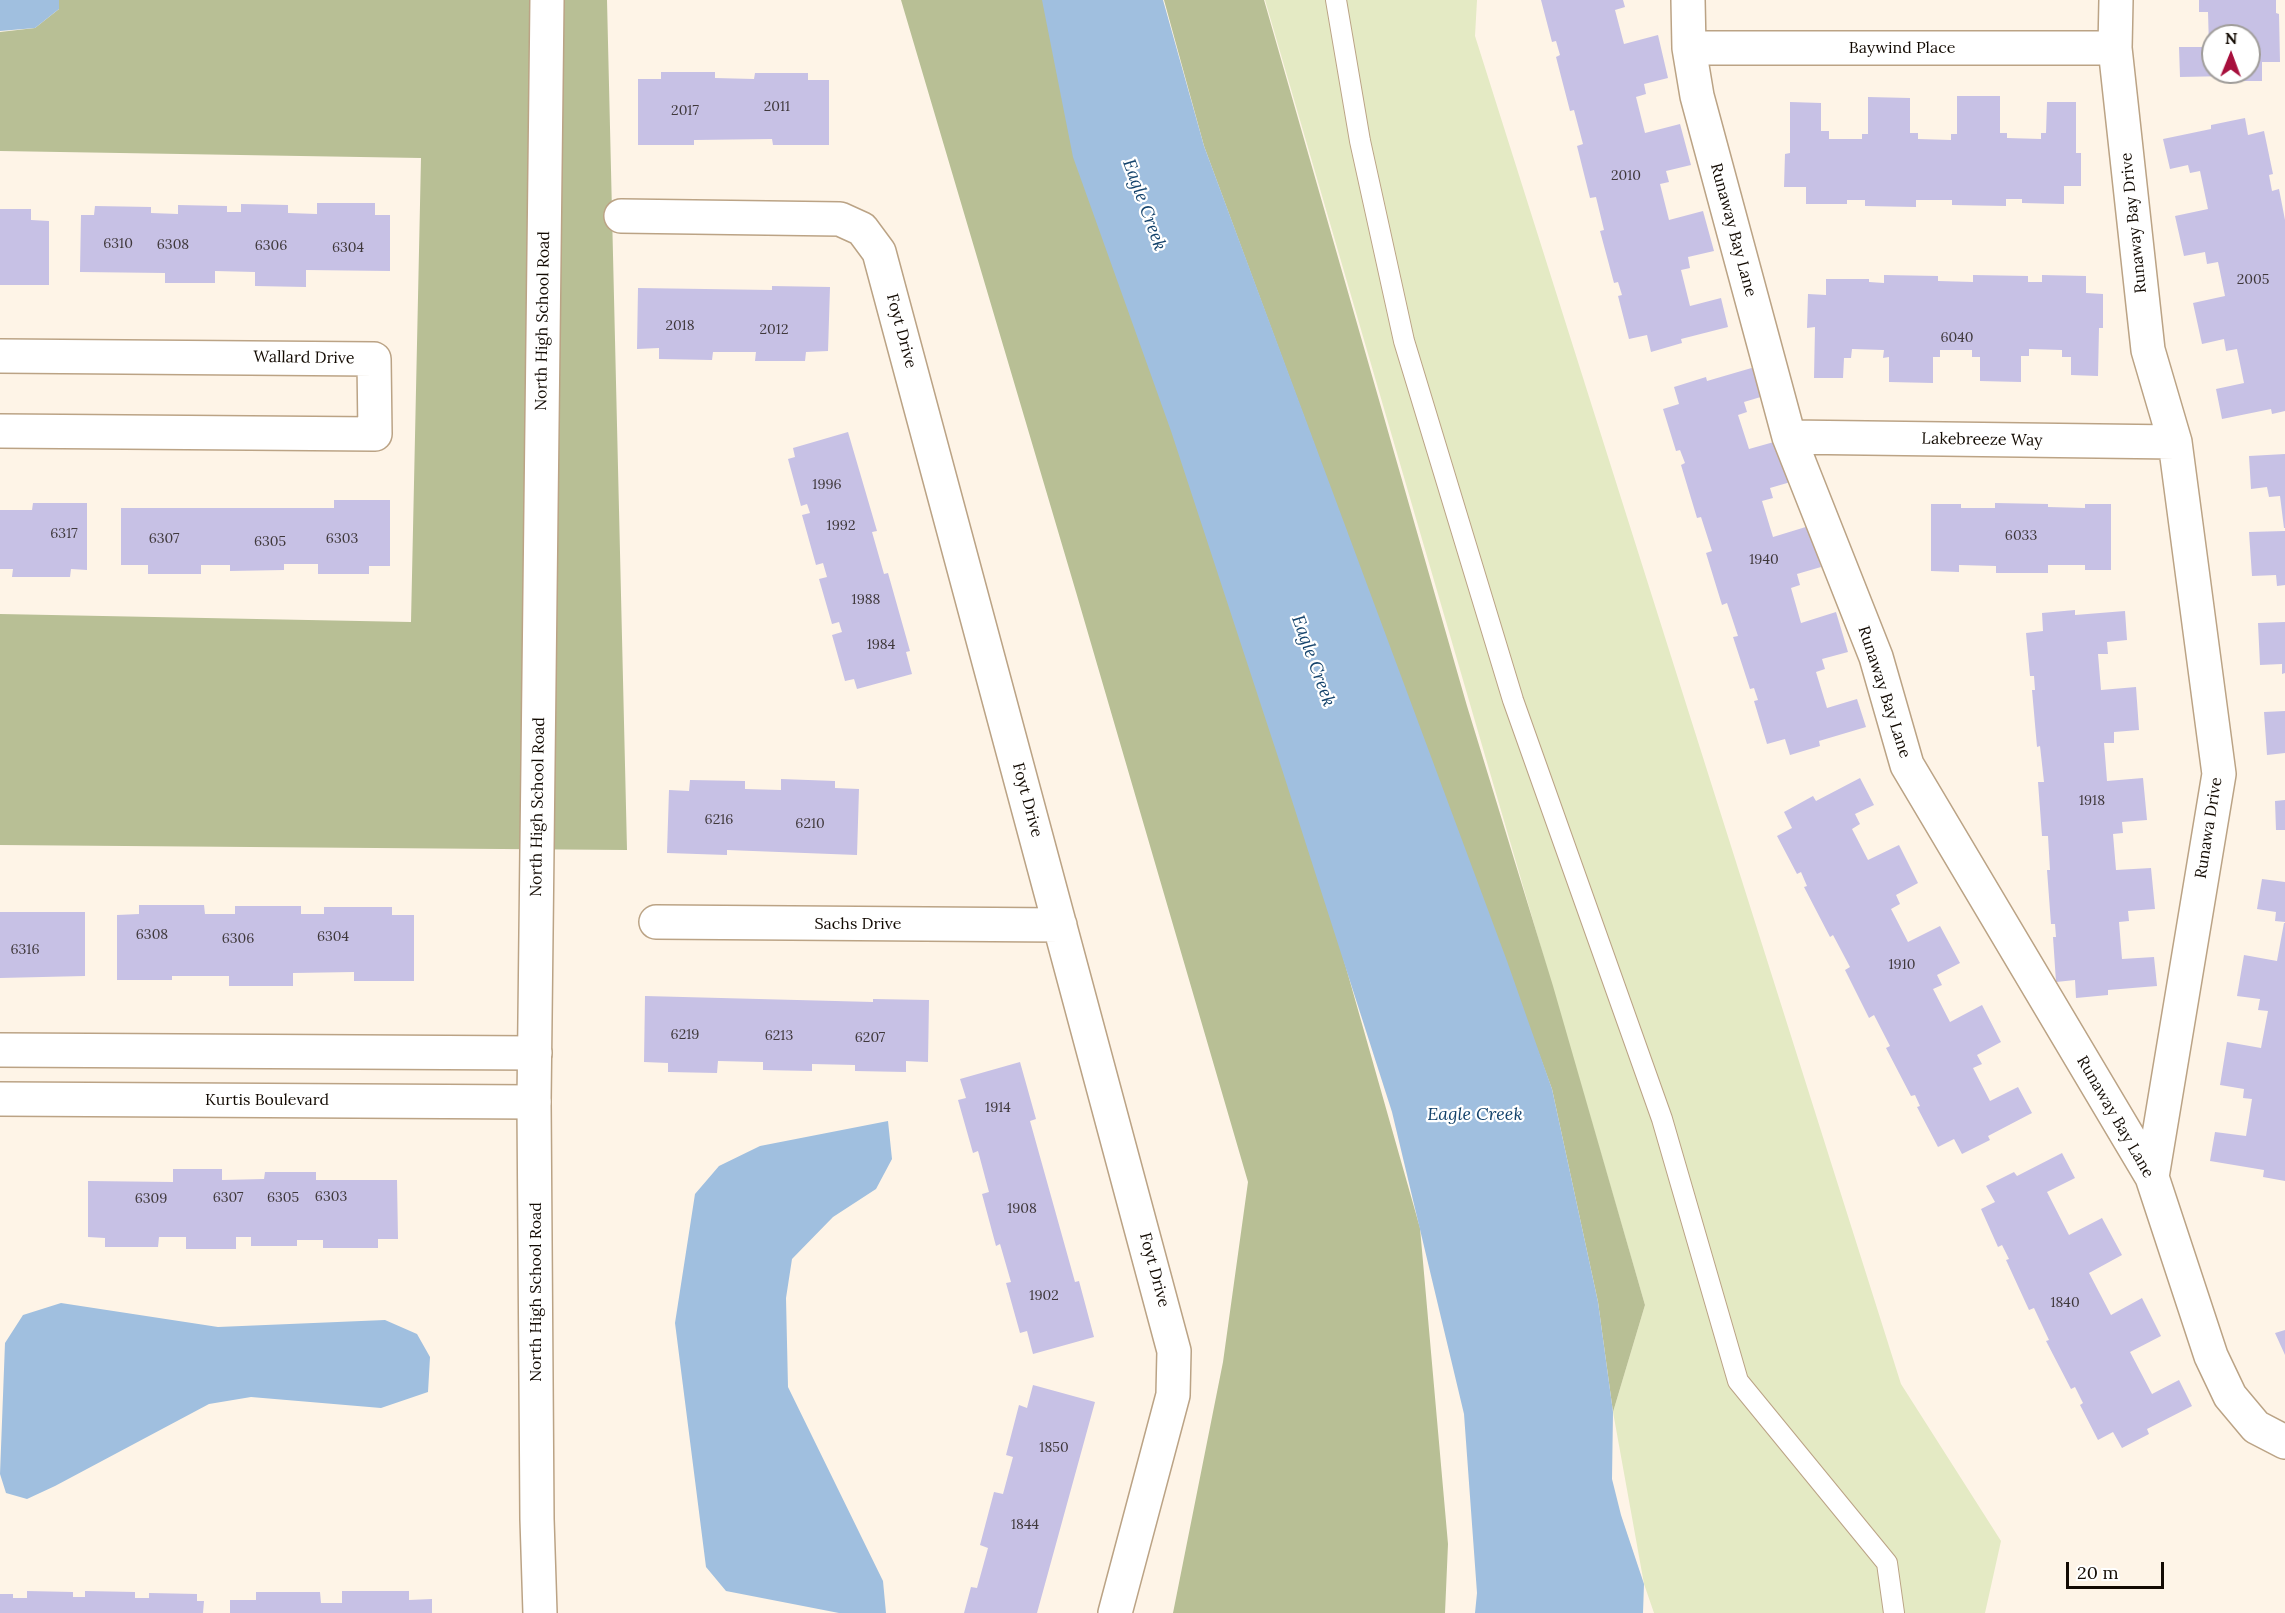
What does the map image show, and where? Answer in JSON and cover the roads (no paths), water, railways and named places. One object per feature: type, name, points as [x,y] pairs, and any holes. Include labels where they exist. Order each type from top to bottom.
[{"type":"street","name":"North High School Road","points":[[540,1613],[534,1102],[547,0]]},
{"type":"street","name":"Runaway Bay Lane","points":[[1688,0],[1689,48],[1697,96],[1789,437],[1876,657],[1907,765],[2152,1177],[2211,1356],[2230,1396],[2256,1427],[2285,1442]]},
{"type":"street","name":"Runaway Bay Drive","points":[[2116,0],[2115,48],[2148,350],[2175,442]]},
{"type":"street","name":"Baywind Place","points":[[1689,48],[2115,48]]},
{"type":"street","name":"Foyt Drive","points":[[621,216],[840,219],[862,229],[879,252],[1174,1351],[1173,1395],[1115,1613]]},
{"type":"street","name":"Wallard Drive","points":[[0,356],[374,359],[375,434],[0,431]]},
{"type":"street","name":"Lakebreeze Way","points":[[1789,437],[2175,442]]},
{"type":"street","name":"Runawa Drive","points":[[2152,1177],[2219,774],[2175,442]]},
{"type":"street","name":"Sachs Drive","points":[[656,922],[1060,925]]},
{"type":"street","points":[[10,1099],[11,1050],[535,1053]]},
{"type":"street","points":[[274,1100],[275,1052]]},
{"type":"street","name":"Kurtis Boulevard","points":[[10,1099],[534,1102]]},
{"type":"lane","points":[[1336,0],[1360,141],[1404,341],[1513,700],[1662,1119],[1738,1381],[1887,1563],[1894,1613]]},
{"type":"water","points":[[0,0],[59,0],[59,9],[35,28],[0,31]]},
{"type":"water","name":"Eagle Creek","points":[[1042,0],[1163,0],[1204,146],[1507,961],[1552,1089],[1598,1302],[1613,1412],[1612,1479],[1621,1515],[1644,1584],[1643,1613],[1475,1613],[1477,1593],[1464,1414],[1392,1112],[1171,431],[1073,157]]},
{"type":"water","points":[[888,1121],[892,1159],[876,1189],[833,1217],[792,1259],[786,1298],[788,1387],[883,1581],[886,1613],[839,1613],[726,1591],[706,1567],[675,1323],[695,1194],[719,1166],[760,1146]]},
{"type":"water","points":[[61,1303],[218,1327],[385,1320],[417,1334],[430,1357],[428,1392],[381,1408],[251,1397],[209,1404],[27,1499],[6,1493],[0,1474],[5,1343],[23,1315]]}]
